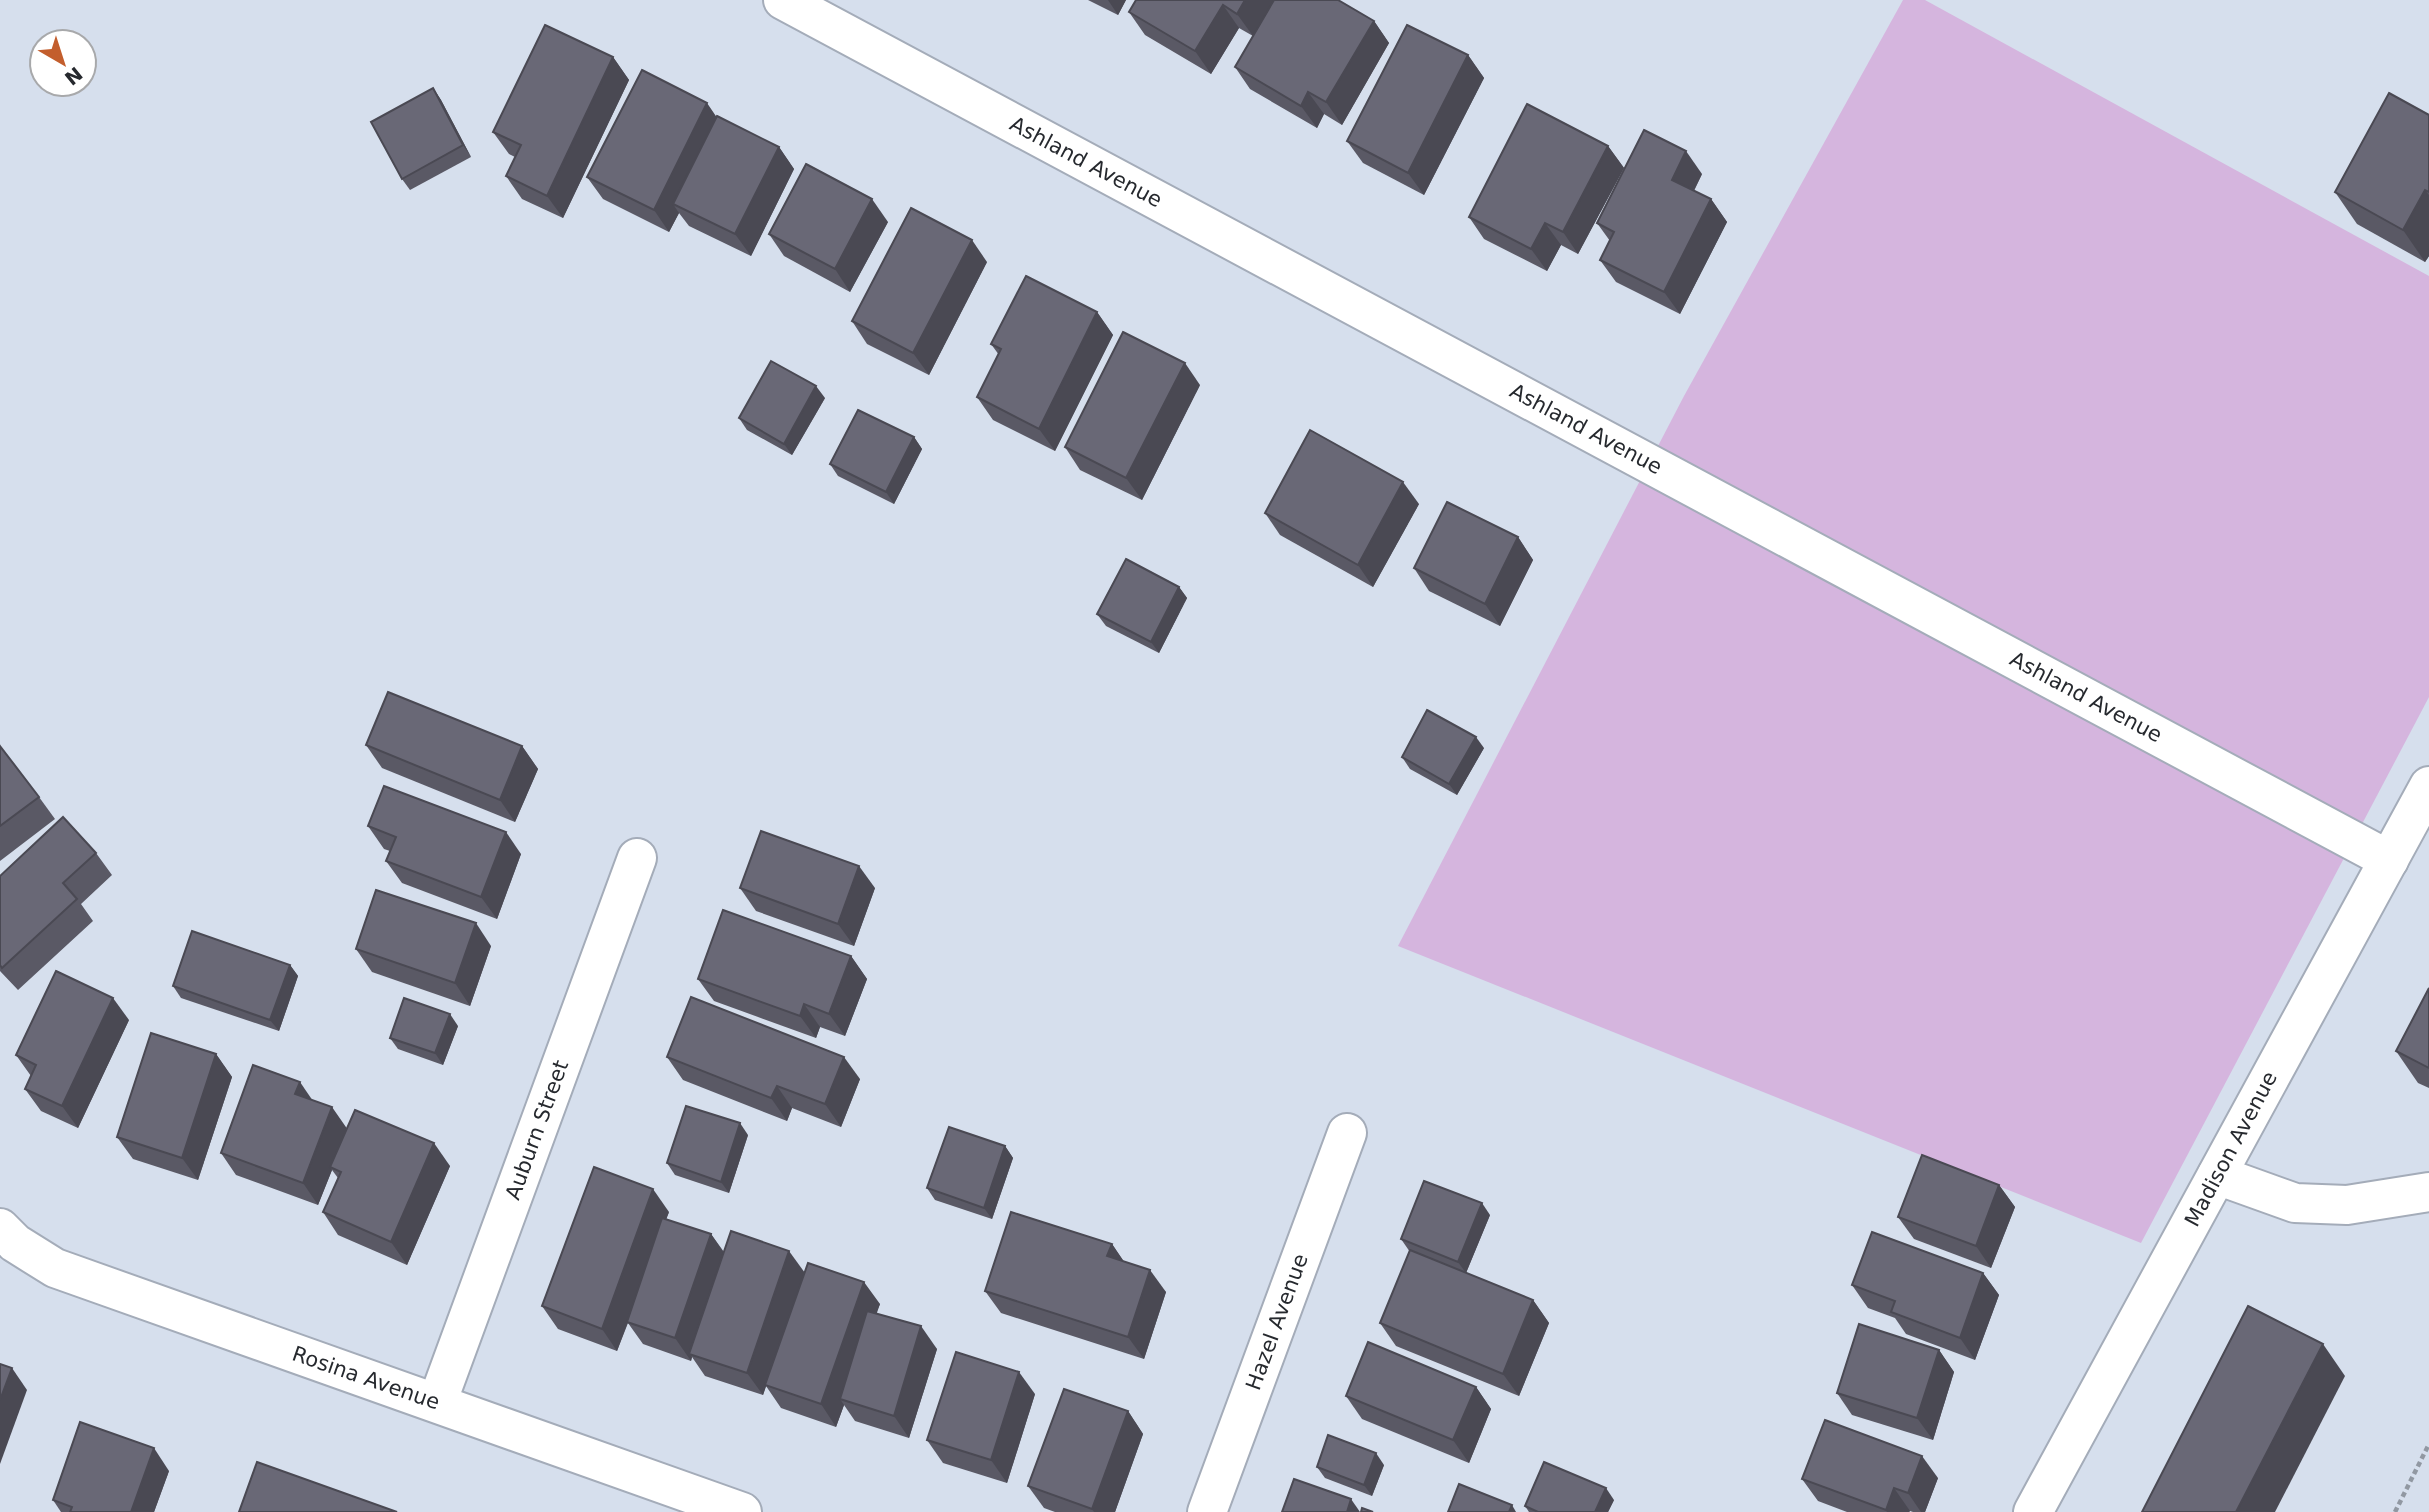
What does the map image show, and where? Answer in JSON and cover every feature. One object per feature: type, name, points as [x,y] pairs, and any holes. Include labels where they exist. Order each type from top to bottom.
[{"type":"street","name":"Ashland Avenue","points":[[783,0],[2389,860]]},
{"type":"street","name":"Madison Avenue","points":[[2033,1512],[2429,786]]},
{"type":"street","name":"Auburn Street","points":[[437,1403],[636,858]]},
{"type":"street","name":"Hazel Avenue","points":[[1207,1512],[1347,1133]]},
{"type":"street","points":[[2217,1175],[2295,1203],[2347,1205],[2429,1192]]},
{"type":"street","name":"Rosina Avenue","points":[[0,1228],[15,1243],[55,1268],[742,1512]]},
{"type":"path","points":[[2395,1512],[2429,1444]]},
{"type":"shaded area","points":[[1903,0],[1925,0],[2429,276],[2429,697],[2141,1243],[1398,946],[1684,396]]},
{"type":"building","points":[[1136,0],[1245,0],[1237,14],[1223,5],[1195,51],[1129,12]]},
{"type":"building","points":[[1274,0],[1338,0],[1374,21],[1326,102],[1308,92],[1301,106],[1235,67]]},
{"type":"building","points":[[545,25],[613,57],[547,196],[506,176],[521,145],[493,132]]},
{"type":"building","points":[[1407,25],[1468,55],[1408,173],[1347,141]]},
{"type":"building","points":[[642,70],[707,103],[654,210],[587,177]]},
{"type":"building","points":[[433,88],[463,145],[402,179],[371,122]]},
{"type":"building","points":[[2389,93],[2429,115],[2429,192],[2425,190],[2403,230],[2335,192]]},
{"type":"building","points":[[1527,104],[1608,146],[1563,232],[1545,223],[1531,249],[1469,217]]},
{"type":"building","points":[[717,116],[779,147],[735,234],[673,204]]},
{"type":"building","points":[[1644,130],[1686,151],[1672,180],[1711,199],[1664,292],[1600,260],[1614,232],[1597,223]]},
{"type":"building","points":[[806,164],[872,199],[835,269],[769,234]]},
{"type":"building","points":[[911,208],[972,240],[913,353],[852,321]]},
{"type":"building","points":[[1026,276],[1097,312],[1039,429],[977,397],[1001,349],[991,344]]},
{"type":"building","points":[[1123,332],[1185,363],[1126,478],[1065,447]]},
{"type":"building","points":[[771,361],[816,386],[784,444],[739,418]]},
{"type":"building","points":[[858,410],[914,437],[886,492],[830,464]]},
{"type":"building","points":[[1310,430],[1403,482],[1358,565],[1265,513]]},
{"type":"building","points":[[1447,502],[1518,537],[1485,604],[1414,568]]},
{"type":"building","points":[[1126,559],[1179,587],[1151,642],[1097,614]]},
{"type":"building","points":[[388,692],[522,746],[500,800],[366,745]]},
{"type":"building","points":[[1427,710],[1476,737],[1449,784],[1402,757]]},
{"type":"building","points":[[0,746],[39,797],[0,826]]},
{"type":"building","points":[[384,786],[506,832],[481,897],[386,861],[396,837],[368,826]]},
{"type":"building","points":[[63,817],[96,853],[63,883],[77,899],[2,968],[0,876]]},
{"type":"building","points":[[761,831],[859,866],[838,924],[740,888]]},
{"type":"building","points":[[376,890],[476,923],[455,983],[356,949]]},
{"type":"building","points":[[723,910],[851,956],[829,1014],[804,1004],[800,1016],[698,979]]},
{"type":"building","points":[[192,931],[290,965],[270,1020],[173,986]]},
{"type":"building","points":[[56,971],[113,998],[62,1106],[25,1089],[36,1065],[16,1055]]},
{"type":"building","points":[[2429,988],[2429,1068],[2396,1051]]},
{"type":"building","points":[[691,997],[844,1057],[825,1104],[777,1086],[771,1098],[667,1057]]},
{"type":"building","points":[[404,998],[450,1014],[435,1053],[390,1038]]},
{"type":"building","points":[[151,1033],[216,1054],[182,1158],[117,1137]]},
{"type":"building","points":[[253,1065],[300,1082],[295,1094],[332,1107],[303,1183],[221,1153]]},
{"type":"building","points":[[686,1106],[740,1123],[721,1182],[667,1163]]},
{"type":"building","points":[[355,1110],[434,1143],[391,1242],[323,1212],[341,1172],[330,1167]]},
{"type":"building","points":[[949,1127],[1005,1146],[984,1208],[927,1188]]},
{"type":"building","points":[[1922,1155],[1999,1185],[1976,1246],[1898,1217]]},
{"type":"building","points":[[594,1167],[653,1189],[602,1329],[542,1306]]},
{"type":"building","points":[[1424,1181],[1482,1203],[1458,1262],[1401,1239]]},
{"type":"building","points":[[1011,1212],[1112,1244],[1107,1256],[1150,1270],[1128,1337],[985,1291]]},
{"type":"building","points":[[662,1218],[711,1234],[675,1338],[627,1322]]},
{"type":"building","points":[[731,1231],[789,1251],[747,1373],[689,1354]]},
{"type":"building","points":[[1872,1232],[1983,1273],[1960,1338],[1891,1312],[1895,1301],[1852,1285]]},
{"type":"building","points":[[1410,1250],[1533,1300],[1503,1374],[1380,1323]]},
{"type":"building","points":[[808,1263],[864,1282],[821,1404],[765,1385]]},
{"type":"building","points":[[2248,1306],[2323,1344],[2236,1512],[2142,1512]]},
{"type":"building","points":[[867,1311],[921,1326],[894,1416],[840,1399]]},
{"type":"building","points":[[1859,1324],[1939,1350],[1917,1418],[1837,1393]]},
{"type":"building","points":[[1368,1342],[1476,1387],[1453,1440],[1346,1396]]},
{"type":"building","points":[[956,1352],[1019,1372],[991,1460],[927,1440]]},
{"type":"building","points":[[0,1364],[12,1368],[0,1400]]},
{"type":"building","points":[[1064,1389],[1128,1411],[1092,1509],[1028,1486]]},
{"type":"building","points":[[1825,1420],[1922,1456],[1908,1493],[1894,1488],[1886,1510],[1802,1479]]},
{"type":"building","points":[[80,1422],[154,1448],[131,1512],[70,1512],[72,1507],[53,1500]]},
{"type":"building","points":[[1328,1435],[1376,1453],[1364,1485],[1317,1467]]},
{"type":"building","points":[[257,1462],[397,1512],[239,1512]]},
{"type":"building","points":[[1544,1462],[1606,1488],[1595,1512],[1538,1512],[1525,1506]]},
{"type":"building","points":[[1294,1479],[1351,1499],[1347,1512],[1282,1512]]},
{"type":"building","points":[[1459,1484],[1512,1505],[1509,1512],[1448,1512]]}]
